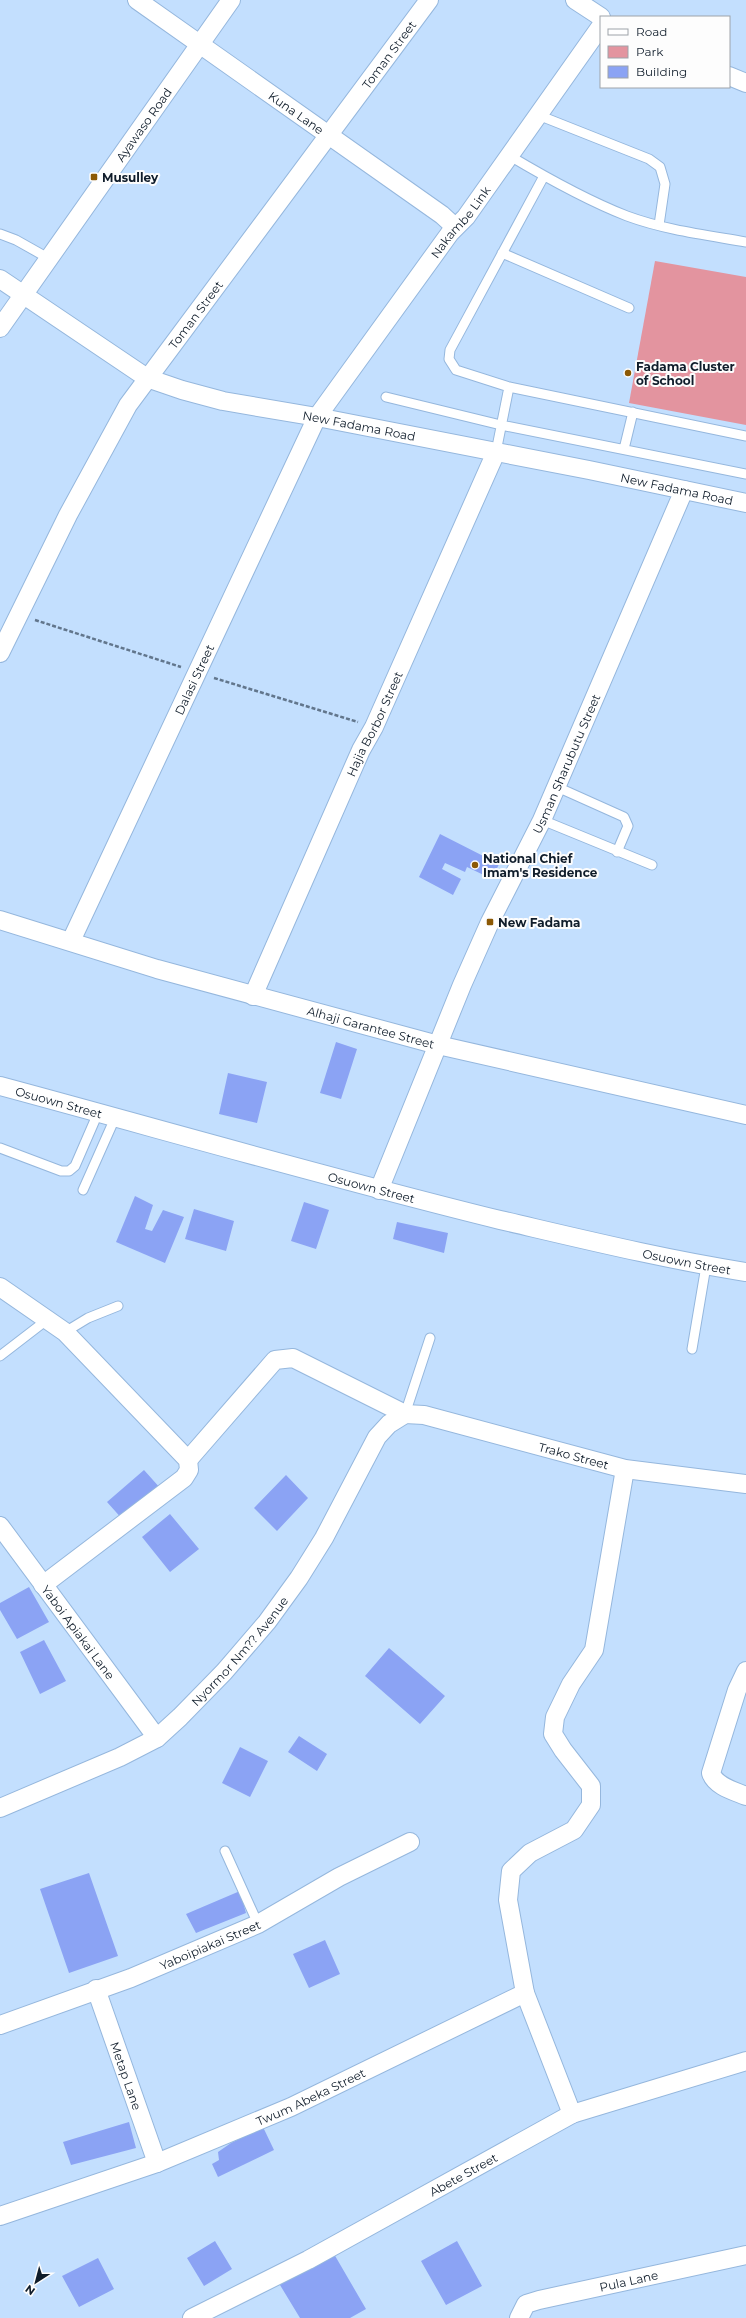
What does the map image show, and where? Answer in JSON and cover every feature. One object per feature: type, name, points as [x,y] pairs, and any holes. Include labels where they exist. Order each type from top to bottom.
[{"type":"street","name":"Kuna Lane","points":[[137,0],[442,215],[455,227]]},
{"type":"street","name":"Ayawaso Road","points":[[0,328],[22,294],[231,0]]},
{"type":"street","name":"Toman Street","points":[[0,653],[103,448],[128,405],[428,0]]},
{"type":"street","points":[[574,0],[600,16]]},
{"type":"street","name":"Nakambe Link","points":[[317,417],[455,227],[466,217],[600,27]]},
{"type":"street","points":[[730,76],[746,83]]},
{"type":"street","name":"New Fadama Road","points":[[0,279],[147,378],[182,390],[223,401],[317,417],[746,503]]},
{"type":"street","name":"Dalasi Street","points":[[71,941],[317,417]]},
{"type":"street","name":"Hajia Borbor Street","points":[[253,996],[361,750],[374,727],[496,452]]},
{"type":"street","name":"Usman Sharubutu Street","points":[[379,1190],[490,922],[542,820],[557,787],[684,490]]},
{"type":"street","name":"Alhaji Garantee Street","points":[[0,920],[157,969],[438,1045],[746,1115]]},
{"type":"street","name":"Osuown Street","points":[[1,1089],[379,1190],[547,1231],[706,1266],[746,1272]]},
{"type":"street","points":[[0,1288],[48,1319],[65,1332],[188,1460]]},
{"type":"street","points":[[43,1585],[184,1478],[188,1470],[188,1460],[275,1360],[283,1357],[293,1358],[405,1414]]},
{"type":"street","name":"Trako Street","points":[[405,1414],[424,1415],[625,1468],[746,1484]]},
{"type":"street","name":"Nyormor Nm?? Avenue","points":[[0,1808],[120,1758],[157,1738],[224,1672],[267,1622],[324,1538],[377,1438],[389,1424],[405,1414]]},
{"type":"street","points":[[572,2114],[525,1993],[508,1900],[511,1871],[530,1853],[574,1830],[590,1805],[591,1786],[563,1750],[553,1734],[554,1716],[571,1684],[594,1650],[625,1468]]},
{"type":"street","name":"Yaboi Apiakai Lane","points":[[0,1526],[157,1738]]},
{"type":"street","points":[[746,1671],[738,1690],[711,1773],[713,1779],[718,1783],[746,1796]]},
{"type":"street","name":"Yaboipiakai Street","points":[[0,2025],[96,1989],[131,1978],[258,1924],[339,1877],[410,1842]]},
{"type":"street","name":"Metap Lane","points":[[96,1989],[157,2163]]},
{"type":"street","name":"Twum Abeka Street","points":[[0,2216],[157,2163],[290,2106],[525,1993]]},
{"type":"street","name":"Abete Street","points":[[192,2318],[308,2260],[572,2114],[746,2061]]},
{"type":"street","name":"Pula Lane","points":[[518,2318],[526,2304],[539,2300],[746,2255]]},
{"type":"lane","points":[[538,115],[649,158],[660,167],[665,184],[659,226]]},
{"type":"lane","points":[[510,156],[544,176],[626,215],[659,226],[746,242]]},
{"type":"lane","points":[[544,176],[450,350],[449,359],[456,370],[509,387],[746,436]]},
{"type":"lane","points":[[0,234],[16,240],[48,258]]},
{"type":"lane","points":[[502,253],[629,308]]},
{"type":"lane","points":[[496,452],[509,387]]},
{"type":"lane","points":[[386,397],[501,425],[746,474]]},
{"type":"lane","points":[[624,449],[633,412]]},
{"type":"lane","points":[[557,787],[624,817],[628,826],[618,852]]},
{"type":"lane","points":[[542,820],[652,865]]},
{"type":"lane","points":[[0,1148],[61,1171],[69,1171],[75,1166],[106,1116]]},
{"type":"lane","points":[[83,1190],[106,1116]]},
{"type":"lane","points":[[692,1349],[706,1266]]},
{"type":"lane","points":[[65,1332],[88,1318],[118,1306]]},
{"type":"lane","points":[[0,1356],[48,1319]]},
{"type":"lane","points":[[405,1414],[430,1338]]},
{"type":"lane","points":[[225,1850],[258,1924]]},
{"type":"green space","points":[[655,261],[746,277],[746,425],[629,403]]},
{"type":"building","name":"National Chief Imam's Residence","points":[[440,834],[499,864],[492,879],[467,867],[465,872],[445,863],[442,869],[461,879],[453,895],[419,877]]},
{"type":"building","points":[[336,1042],[357,1049],[341,1099],[320,1093]]},
{"type":"building","points":[[228,1073],[267,1082],[257,1123],[219,1114]]},
{"type":"building","points":[[135,1196],[153,1205],[145,1229],[152,1231],[163,1210],[184,1217],[165,1263],[116,1242]]},
{"type":"building","points":[[304,1202],[329,1210],[316,1249],[291,1241]]},
{"type":"building","points":[[194,1209],[234,1221],[226,1251],[185,1239]]},
{"type":"building","points":[[397,1222],[448,1233],[444,1253],[393,1239]]},
{"type":"building","points":[[144,1470],[161,1489],[124,1521],[107,1502]]},
{"type":"building","points":[[286,1475],[308,1498],[277,1531],[254,1508]]},
{"type":"building","points":[[170,1514],[199,1549],[170,1572],[142,1537]]},
{"type":"building","points":[[29,1587],[49,1622],[17,1639],[0,1610],[0,1603]]},
{"type":"building","points":[[44,1640],[66,1681],[40,1694],[20,1652]]},
{"type":"building","points":[[389,1648],[445,1696],[420,1724],[365,1676]]},
{"type":"building","points":[[299,1736],[327,1754],[317,1771],[288,1752]]},
{"type":"building","points":[[240,1747],[268,1761],[250,1797],[222,1783]]},
{"type":"building","points":[[89,1873],[118,1956],[69,1973],[40,1889]]},
{"type":"building","points":[[240,1891],[246,1913],[196,1933],[186,1914]]},
{"type":"building","points":[[325,1940],[340,1974],[309,1988],[293,1954]]},
{"type":"building","points":[[129,2122],[136,2148],[71,2165],[63,2142]]},
{"type":"building","points":[[263,2127],[274,2150],[218,2177],[212,2164],[219,2160],[218,2152],[231,2143]]},
{"type":"building","points":[[215,2241],[232,2269],[204,2286],[187,2258]]},
{"type":"building","points":[[457,2241],[482,2286],[446,2305],[421,2261]]},
{"type":"building","points":[[334,2254],[366,2309],[350,2318],[300,2318],[280,2285]]},
{"type":"building","points":[[98,2258],[114,2289],[79,2307],[62,2276]]},
{"type":"place","name":"Musulley","points":[[94,177]]},
{"type":"place","name":"Fadama Cluster of School","points":[[628,373]]},
{"type":"place","name":"National Chief Imam's Residence","points":[[475,865]]},
{"type":"place","name":"New Fadama","points":[[490,922]]}]
